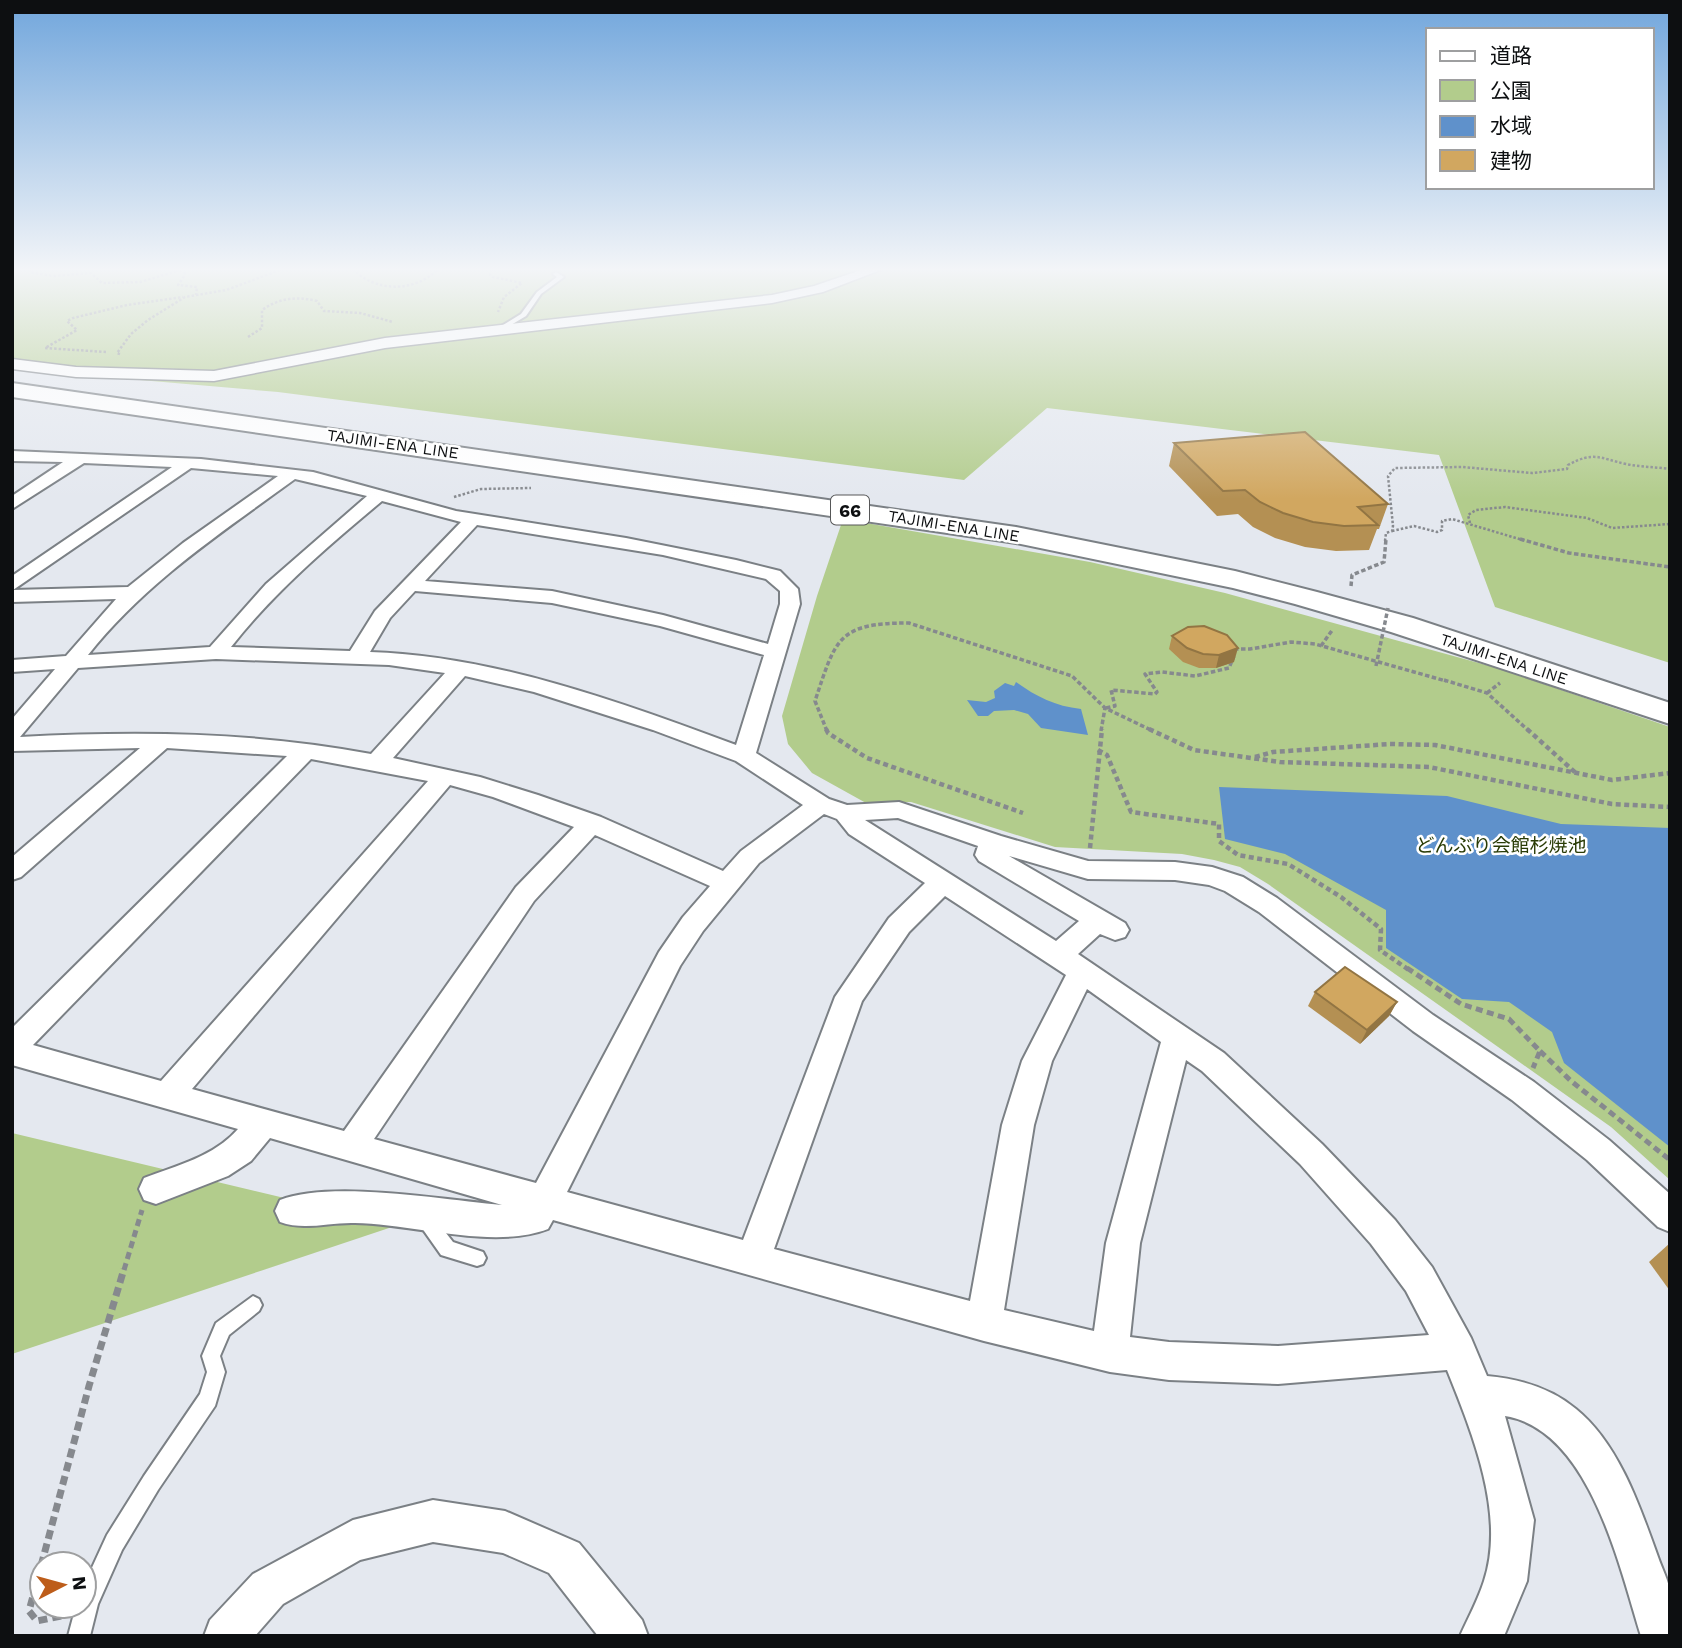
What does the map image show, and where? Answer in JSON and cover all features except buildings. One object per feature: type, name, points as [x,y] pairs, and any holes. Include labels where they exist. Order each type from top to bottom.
[{"type":"main road","name":"TAJIMI-ENA LINE","points":[[12,390],[1029,537],[1235,580],[1318,602],[1425,633],[1670,714]]},
{"type":"street","points":[[12,364],[76,372],[214,376],[365,346]]},
{"type":"street","points":[[12,456],[187,464],[291,474],[473,519],[609,539],[774,575],[782,580],[790,596],[744,756]]},
{"type":"street","points":[[12,504],[79,459]]},
{"type":"street","points":[[12,585],[187,464]]},
{"type":"street","points":[[12,732],[30,714],[94,632],[132,593],[291,474]]},
{"type":"street","points":[[216,653],[238,623],[291,569],[380,494]]},
{"type":"street","points":[[357,657],[382,615],[473,519]]},
{"type":"street","points":[[409,585],[552,597],[663,621],[775,652]]},
{"type":"street","points":[[12,596],[132,593]]},
{"type":"street","points":[[12,666],[216,653],[357,657],[460,669],[609,706],[744,756],[820,805],[846,813],[899,810],[992,842],[1088,870],[1175,871],[1212,876],[1234,884],[1268,905],[1423,1023],[1523,1091],[1598,1150],[1670,1216]]},
{"type":"street","points":[[377,762],[460,669]]},
{"type":"street","points":[[12,744],[99,739],[237,742],[377,762],[499,790],[592,823],[726,883]]},
{"type":"street","points":[[12,871],[164,739]]},
{"type":"street","points":[[12,1046],[307,750]]},
{"type":"street","points":[[167,1096],[444,777]]},
{"type":"street","points":[[292,1211],[355,1207],[510,1222],[536,1218],[669,960],[693,924],[750,857],[820,805]]},
{"type":"street","points":[[846,813],[858,828],[1070,964],[1213,1062],[1311,1154],[1383,1232],[1419,1279],[1458,1351],[1490,1428],[1513,1520],[1506,1581],[1491,1631]]},
{"type":"street","points":[[350,1148],[525,894],[592,823]]},
{"type":"street","points":[[984,1323],[1018,1125],[1037,1061],[1070,964],[1106,925],[988,855],[992,842]]},
{"type":"street","points":[[753,1260],[849,997],[899,925],[943,882]]},
{"type":"street","points":[[1110,1353],[1123,1243],[1177,1037]]},
{"type":"street","points":[[12,1052],[753,1260],[984,1323],[1110,1353],[1169,1361],[1278,1365],[1458,1351]]},
{"type":"street","points":[[156,1189],[216,1165],[240,1151],[263,1123]]},
{"type":"street","points":[[1476,1394],[1513,1398],[1538,1407],[1563,1422],[1595,1460],[1623,1518],[1663,1636]]},
{"type":"street","points":[[226,1636],[268,1589],[353,1541],[433,1521],[505,1532],[564,1558],[626,1636]]},
{"type":"lane","points":[[421,1214],[447,1249],[477,1258]]},
{"type":"lane","points":[[98,1574],[104,1558],[208,1399],[216,1372],[211,1356],[222,1329],[253,1305]]},
{"type":"path","points":[[49,346],[45,348],[117,353],[129,357]]},
{"type":"path","points":[[117,353],[122,346]]},
{"type":"path","points":[[1392,531],[1389,498],[1392,488],[1388,476],[1395,467],[1426,466],[1532,472],[1567,469],[1568,465],[1584,456],[1597,455],[1627,464],[1670,469]]},
{"type":"path","points":[[436,509],[468,490],[537,488]]},
{"type":"path","points":[[1471,524],[1468,515],[1472,509],[1484,506],[1533,512],[1549,511],[1587,518],[1614,528],[1658,522],[1670,524]]},
{"type":"path","points":[[1351,586],[1352,575],[1384,562],[1386,533],[1414,526],[1437,532],[1442,530],[1442,521],[1446,518],[1569,553],[1670,567]]},
{"type":"path","points":[[1376,666],[1388,608]]},
{"type":"path","points":[[1321,646],[1339,620]]},
{"type":"path","points":[[1023,813],[867,758],[828,733],[815,701],[833,647],[849,629],[880,622],[909,623],[1072,676],[1105,708],[1194,750],[1280,762],[1429,767],[1612,804],[1670,807]]},
{"type":"path","points":[[1105,708],[1115,706],[1111,690],[1155,694],[1157,692],[1144,674],[1166,671],[1192,676],[1217,671],[1229,668],[1234,661],[1234,648],[1247,651],[1261,646],[1297,642],[1321,646],[1446,681]]},
{"type":"path","points":[[1439,679],[1487,693],[1578,774]]},
{"type":"path","points":[[1088,870],[1098,750],[1105,708]]},
{"type":"path","points":[[1253,758],[1273,752],[1377,745],[1435,745],[1612,780],[1670,773]]},
{"type":"path","points":[[1098,750],[1107,755],[1131,812],[1219,824],[1219,841],[1238,855],[1288,864],[1341,897],[1381,929],[1380,950],[1461,1004],[1509,1019],[1571,1081],[1670,1160]]},
{"type":"path","points":[[1523,1091],[1540,1051]]},
{"type":"path","points":[[45,1550],[89,1386],[142,1210],[156,1189]]},
{"type":"green space","points":[[12,346],[1670,346],[1670,663],[1495,607],[1439,455],[1047,408],[964,480],[278,392],[12,369]]},
{"type":"green space","name":"どんぶり会館杉焼池","points":[[843,519],[1090,562],[1225,593],[1497,668],[1670,727],[1670,1180],[1611,1127],[1268,884],[1240,867],[1182,854],[1055,847],[911,802],[866,803],[812,773],[788,744],[782,716]]},
{"type":"green space","points":[[12,1133],[398,1225],[12,1354]]},
{"type":"water","points":[[1016,682],[1047,700],[1081,709],[1088,735],[1041,728],[1028,714],[1014,710],[994,711],[988,716],[978,716],[967,700],[986,702],[995,698],[994,691],[1005,683],[1014,686]]},
{"type":"water","points":[[1219,787],[1447,796],[1561,824],[1670,828],[1670,1147],[1564,1063],[1552,1032],[1509,1002],[1462,999],[1386,948],[1386,910],[1285,854],[1225,839]]}]
